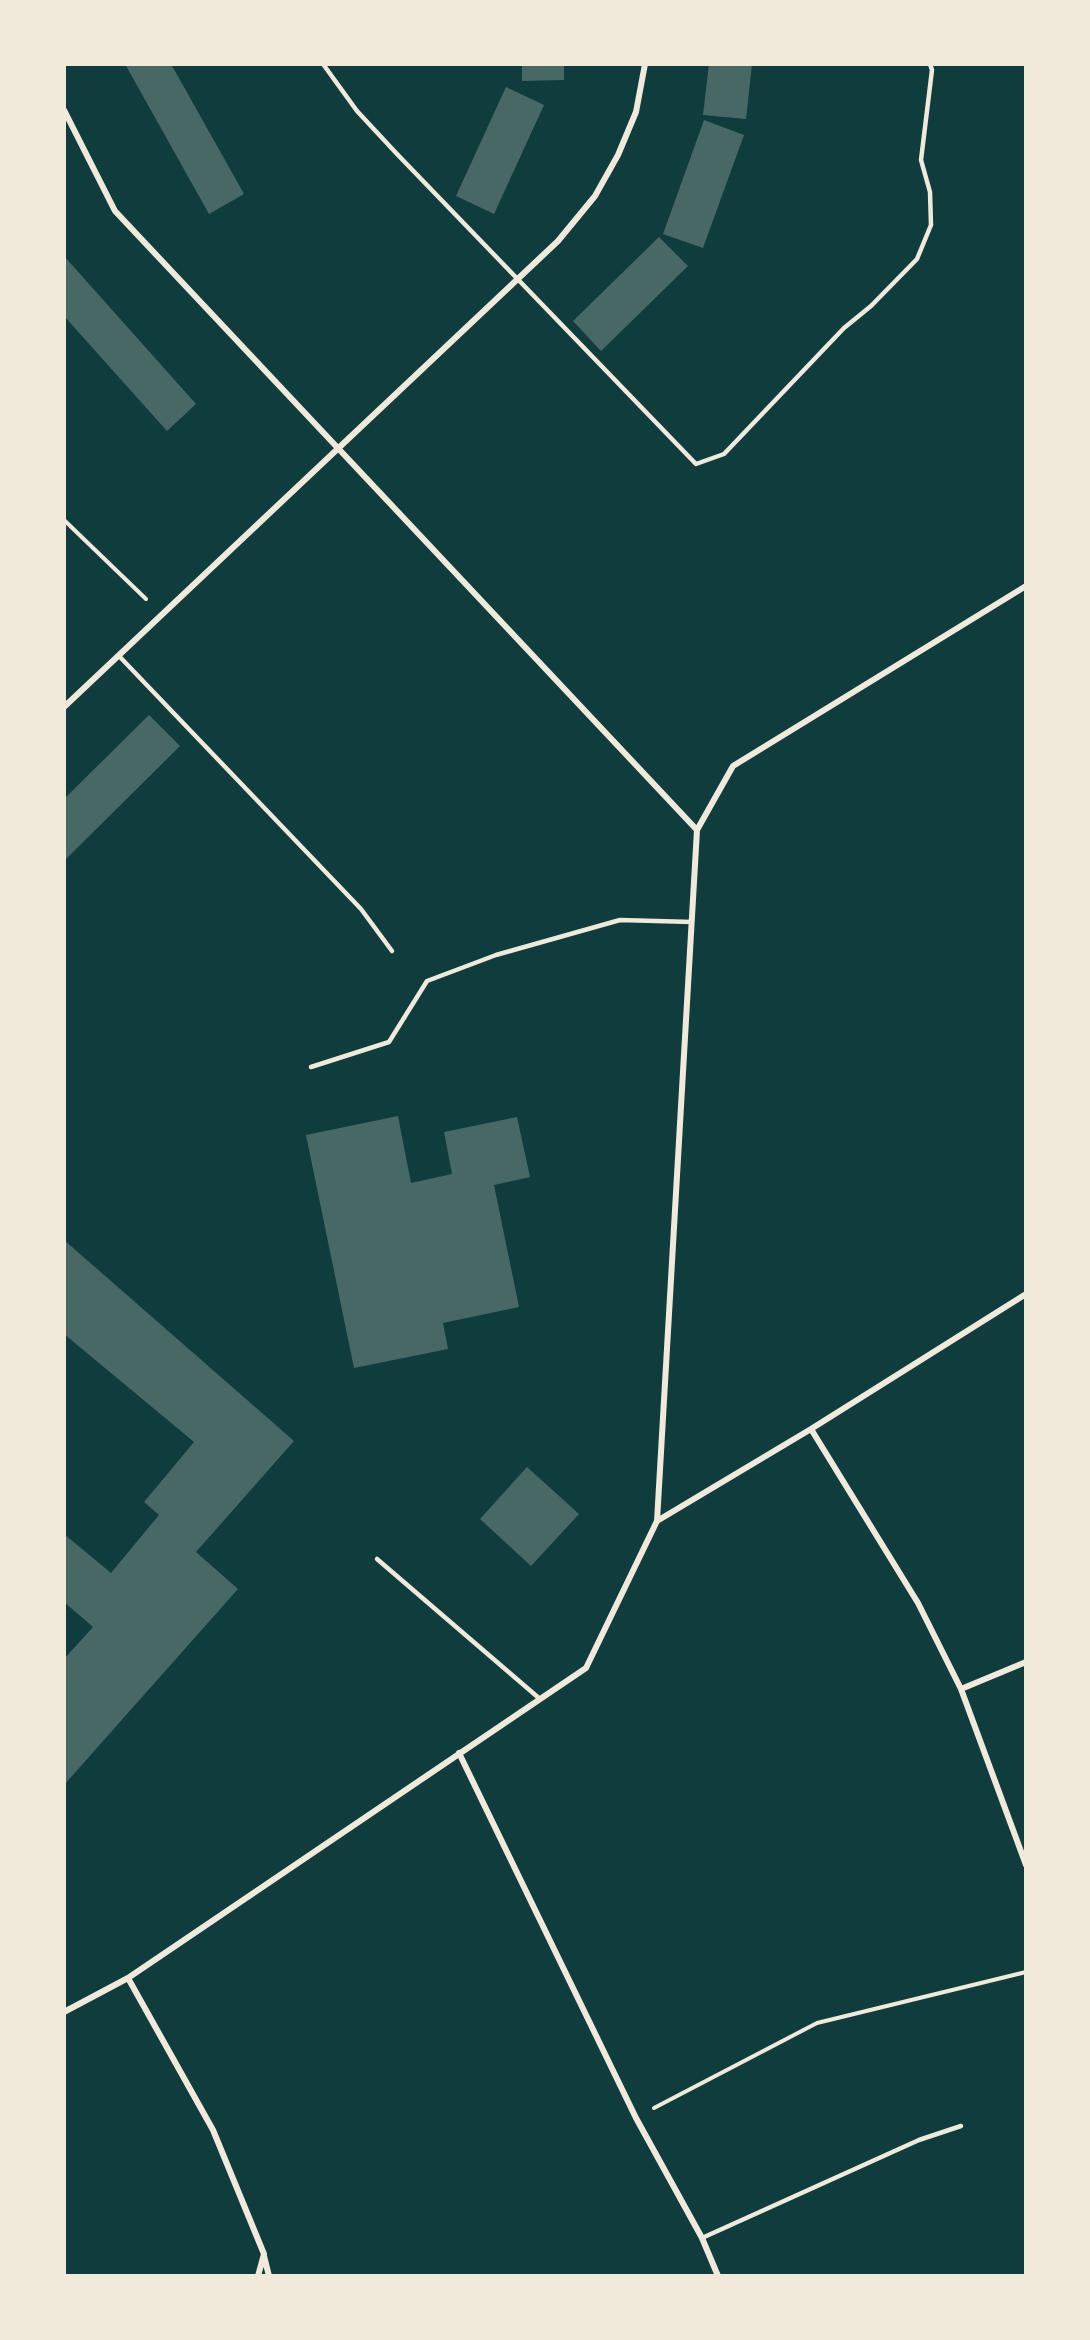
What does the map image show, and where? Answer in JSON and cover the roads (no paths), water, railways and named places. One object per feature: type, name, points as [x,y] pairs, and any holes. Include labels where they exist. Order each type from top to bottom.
[{"type":"street","points":[[64,707],[558,241],[595,196],[618,155],[636,112],[645,64]]},
{"type":"street","points":[[64,110],[115,211],[336,449],[697,830]]},
{"type":"street","points":[[64,2012],[128,1978],[586,1668],[657,1521],[697,830],[733,766],[1026,586]]},
{"type":"street","points":[[657,1521],[811,1430],[1026,1294]]},
{"type":"street","points":[[811,1430],[918,1603],[961,1689],[1026,1865]]},
{"type":"street","points":[[961,1689],[1026,1662]]},
{"type":"street","points":[[459,1753],[636,2118],[702,2238],[718,2276]]},
{"type":"street","points":[[128,1978],[213,2130],[264,2254],[269,2276]]},
{"type":"street","points":[[258,2276],[264,2254]]},
{"type":"lane","points":[[323,64],[365,119],[696,464],[724,454],[844,327],[871,306],[916,259],[931,225],[930,192],[921,160],[932,70],[930,64]]},
{"type":"lane","points":[[119,656],[361,909],[392,951]]},
{"type":"lane","points":[[311,1067],[389,1042],[427,981],[496,955],[620,920],[692,921]]},
{"type":"lane","points":[[377,1559],[540,1699]]},
{"type":"lane","points":[[702,2238],[919,2140],[961,2126]]}]
